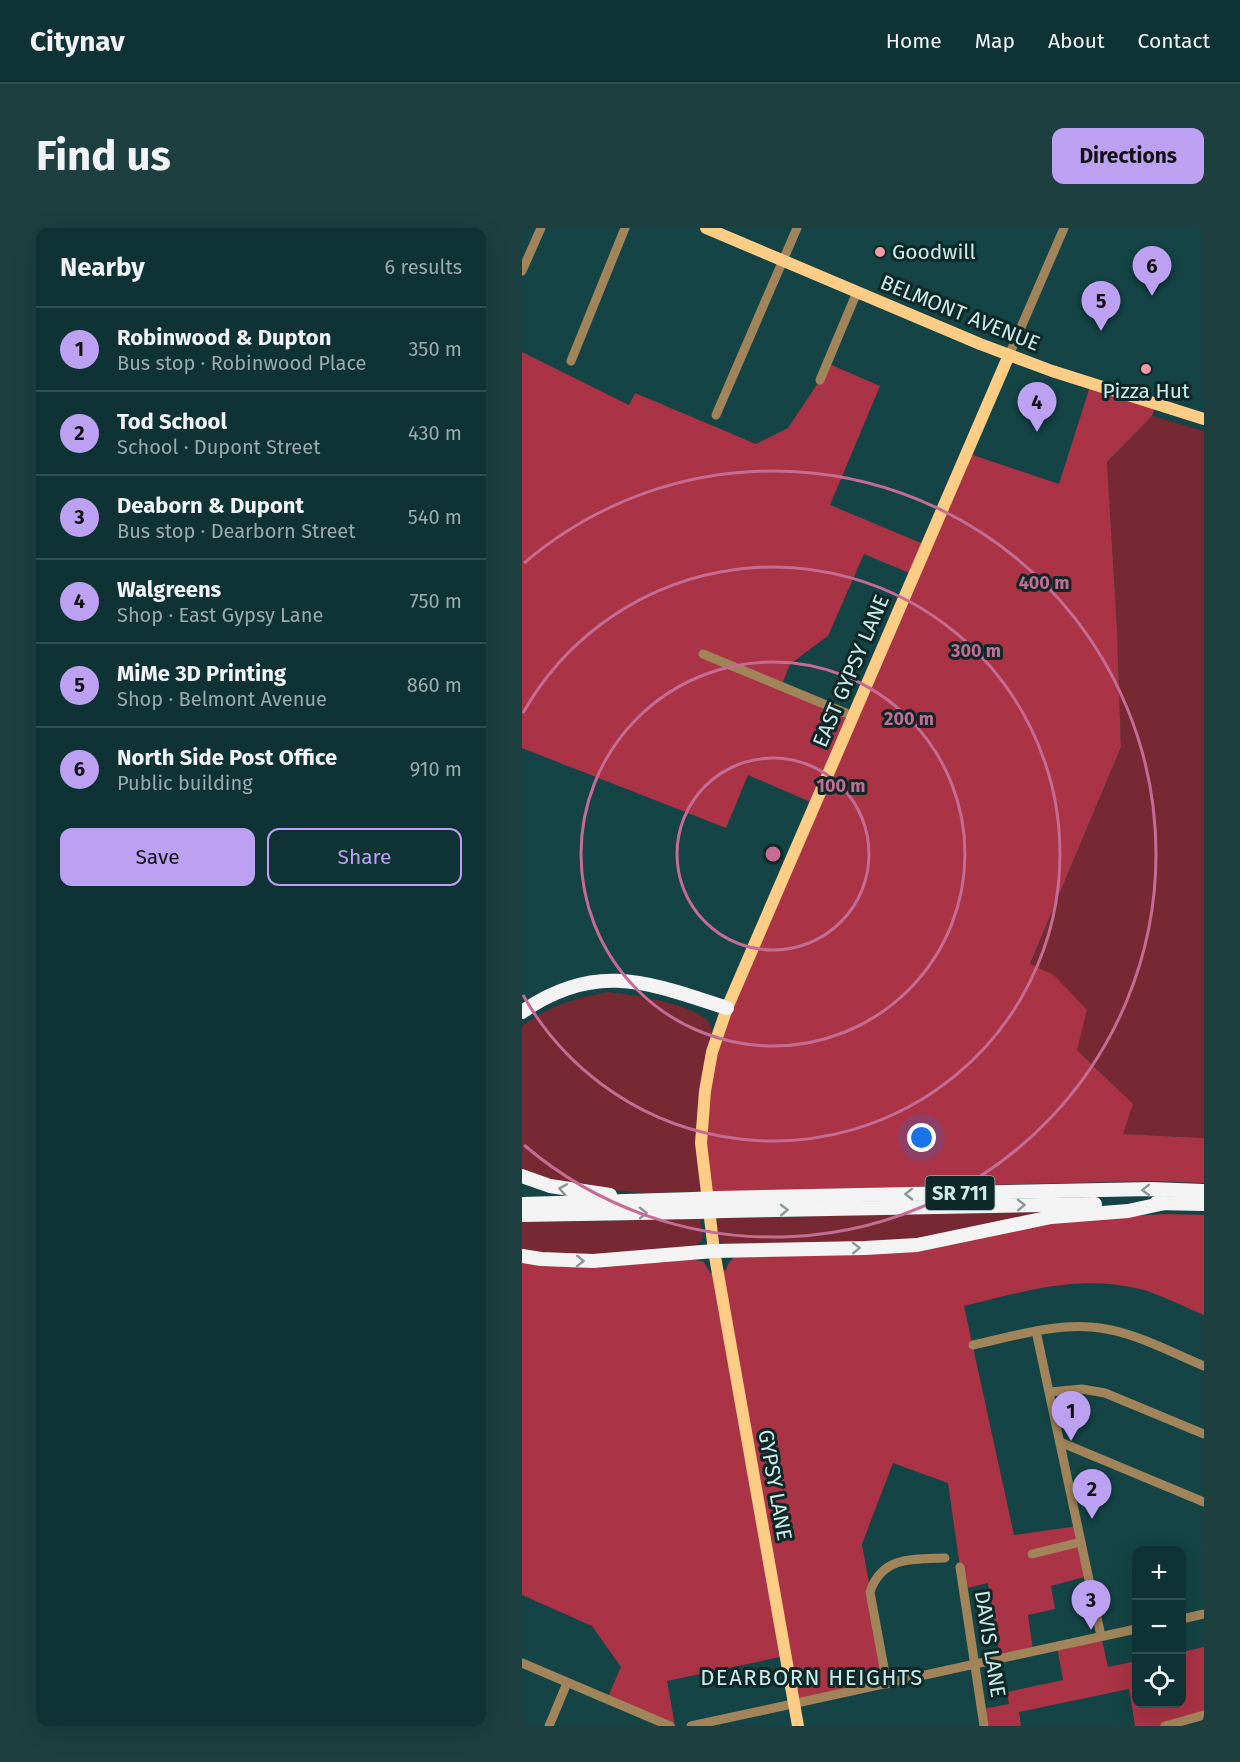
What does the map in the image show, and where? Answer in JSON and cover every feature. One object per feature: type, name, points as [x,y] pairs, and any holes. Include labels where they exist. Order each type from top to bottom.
[{"type":"highway","points":[[522,1012],[534,1003],[559,992],[586,983],[613,980],[657,985],[725,1012]]},
{"type":"highway","points":[[522,1020],[563,997],[583,991],[619,987],[657,992],[725,1012]]},
{"type":"highway","points":[[522,1176],[550,1186],[642,1200]]},
{"type":"highway","name":"SR 711","points":[[522,1215],[695,1205],[717,1198],[1119,1190],[1204,1191]]},
{"type":"highway","name":"SR 711","points":[[522,1204],[642,1200],[695,1205],[725,1211],[1204,1204]]},
{"type":"highway","points":[[522,1256],[593,1261],[714,1251],[917,1245],[1051,1217],[1128,1211],[1166,1203]]},
{"type":"main road","name":"BELMONT AVENUE","points":[[706,228],[1009,355],[1061,374],[1204,419]]},
{"type":"main road","name":"EAST GYPSY LANE","points":[[714,1251],[701,1143],[705,1091],[712,1052],[725,1012],[1009,355]]},
{"type":"main road","name":"GYPSY LANE","points":[[714,1251],[798,1726]]},
{"type":"street","points":[[522,271],[540,228]]},
{"type":"street","points":[[572,361],[624,228]]},
{"type":"street","points":[[716,415],[797,228]]},
{"type":"street","points":[[1009,355],[1064,228]]},
{"type":"street","points":[[820,380],[857,292]]},
{"type":"street","points":[[703,654],[853,716]]},
{"type":"street","points":[[973,1345],[1036,1331],[1076,1326],[1117,1332],[1204,1366]]},
{"type":"street","points":[[1036,1331],[1101,1636]]},
{"type":"street","points":[[1050,1392],[1082,1389],[1105,1393],[1204,1434]]},
{"type":"street","points":[[1060,1442],[1204,1501]]},
{"type":"street","points":[[1064,1461],[1079,1449]]},
{"type":"street","points":[[1032,1554],[1081,1542]]},
{"type":"street","points":[[887,1684],[870,1592],[874,1579],[888,1566],[904,1561],[945,1558]]},
{"type":"street","name":"DAVIS LANE","points":[[960,1568],[984,1726]]},
{"type":"street","points":[[1186,1618],[1204,1614]]},
{"type":"street","points":[[691,1726],[1132,1630]]},
{"type":"street","points":[[522,1663],[670,1726]]},
{"type":"street","points":[[549,1726],[567,1683]]},
{"type":"street","points":[[1165,1726],[1204,1714]]},
{"type":"shaded area","points":[[522,352],[629,405],[635,393],[756,444],[788,428],[820,380],[827,363],[880,386],[830,505],[926,545],[967,453],[1059,484],[1091,383],[1156,404],[1152,416],[1107,462],[1121,747],[1030,964],[1054,975],[1087,1010],[1077,1050],[1133,1104],[1123,1134],[1204,1138],[1204,1183],[1152,1181],[706,1192],[701,1143],[712,1052],[815,804],[748,775],[726,828],[522,748]],"holes":[[[864,554],[914,575],[853,716],[781,687],[790,664],[828,636]]]},
{"type":"shaded area","points":[[1152,416],[1204,431],[1204,1138],[1122,1134],[1133,1104],[1077,1050],[1030,965],[1121,747],[1107,462]]},
{"type":"shaded area","points":[[608,992],[677,1005],[702,1016],[710,1023],[712,1033],[706,1192],[646,1193],[579,1187],[522,1172],[522,1026],[542,1013],[563,1004]]},
{"type":"shaded area","points":[[725,1211],[726,1218],[1058,1211],[918,1241],[729,1247],[718,1240],[716,1219],[700,1220],[703,1238],[696,1247],[593,1256],[522,1252],[522,1222],[697,1219],[696,1212]]},
{"type":"shaded area","points":[[1168,1214],[1204,1215],[1204,1315],[1140,1289],[1095,1283],[1052,1286],[964,1306],[1014,1535],[1078,1526],[1088,1576],[1051,1586],[1055,1609],[1028,1615],[1033,1651],[1000,1658],[988,1583],[963,1589],[948,1483],[893,1463],[862,1544],[887,1684],[794,1704],[785,1656],[667,1681],[675,1726],[670,1726],[607,1699],[621,1667],[592,1626],[522,1595],[522,1260],[692,1259],[704,1262],[710,1273],[726,1270],[735,1256],[864,1252],[1075,1219]]},
{"type":"shaded area","points":[[1101,1636],[1108,1667],[1132,1662],[1132,1708],[1129,1689],[1019,1712],[1021,1726],[984,1726],[982,1709],[1009,1704],[1007,1692],[1063,1680],[1057,1646]]},
{"type":"shaded area","points":[[1204,1647],[1204,1715],[1165,1726],[1135,1726],[1132,1708],[1186,1708],[1186,1651]]},
{"type":"place","name":"Goodwill","points":[[880,252]]},
{"type":"place","name":"North Side Post Office","points":[[1152,296]]},
{"type":"place","name":"MiMe 3D Printing","points":[[1101,331]]},
{"type":"place","name":"Pizza Hut","points":[[1146,369]]},
{"type":"place","name":"Walgreens","points":[[1037,432]]},
{"type":"place","name":"Robinwood & Dupton","points":[[1071,1441]]},
{"type":"place","name":"Tod School","points":[[1092,1519]]},
{"type":"place","name":"Deaborn & Dupont","points":[[1091,1630]]},
{"type":"district","name":"DEARBORN HEIGHTS","points":[[812,1677]]}]
